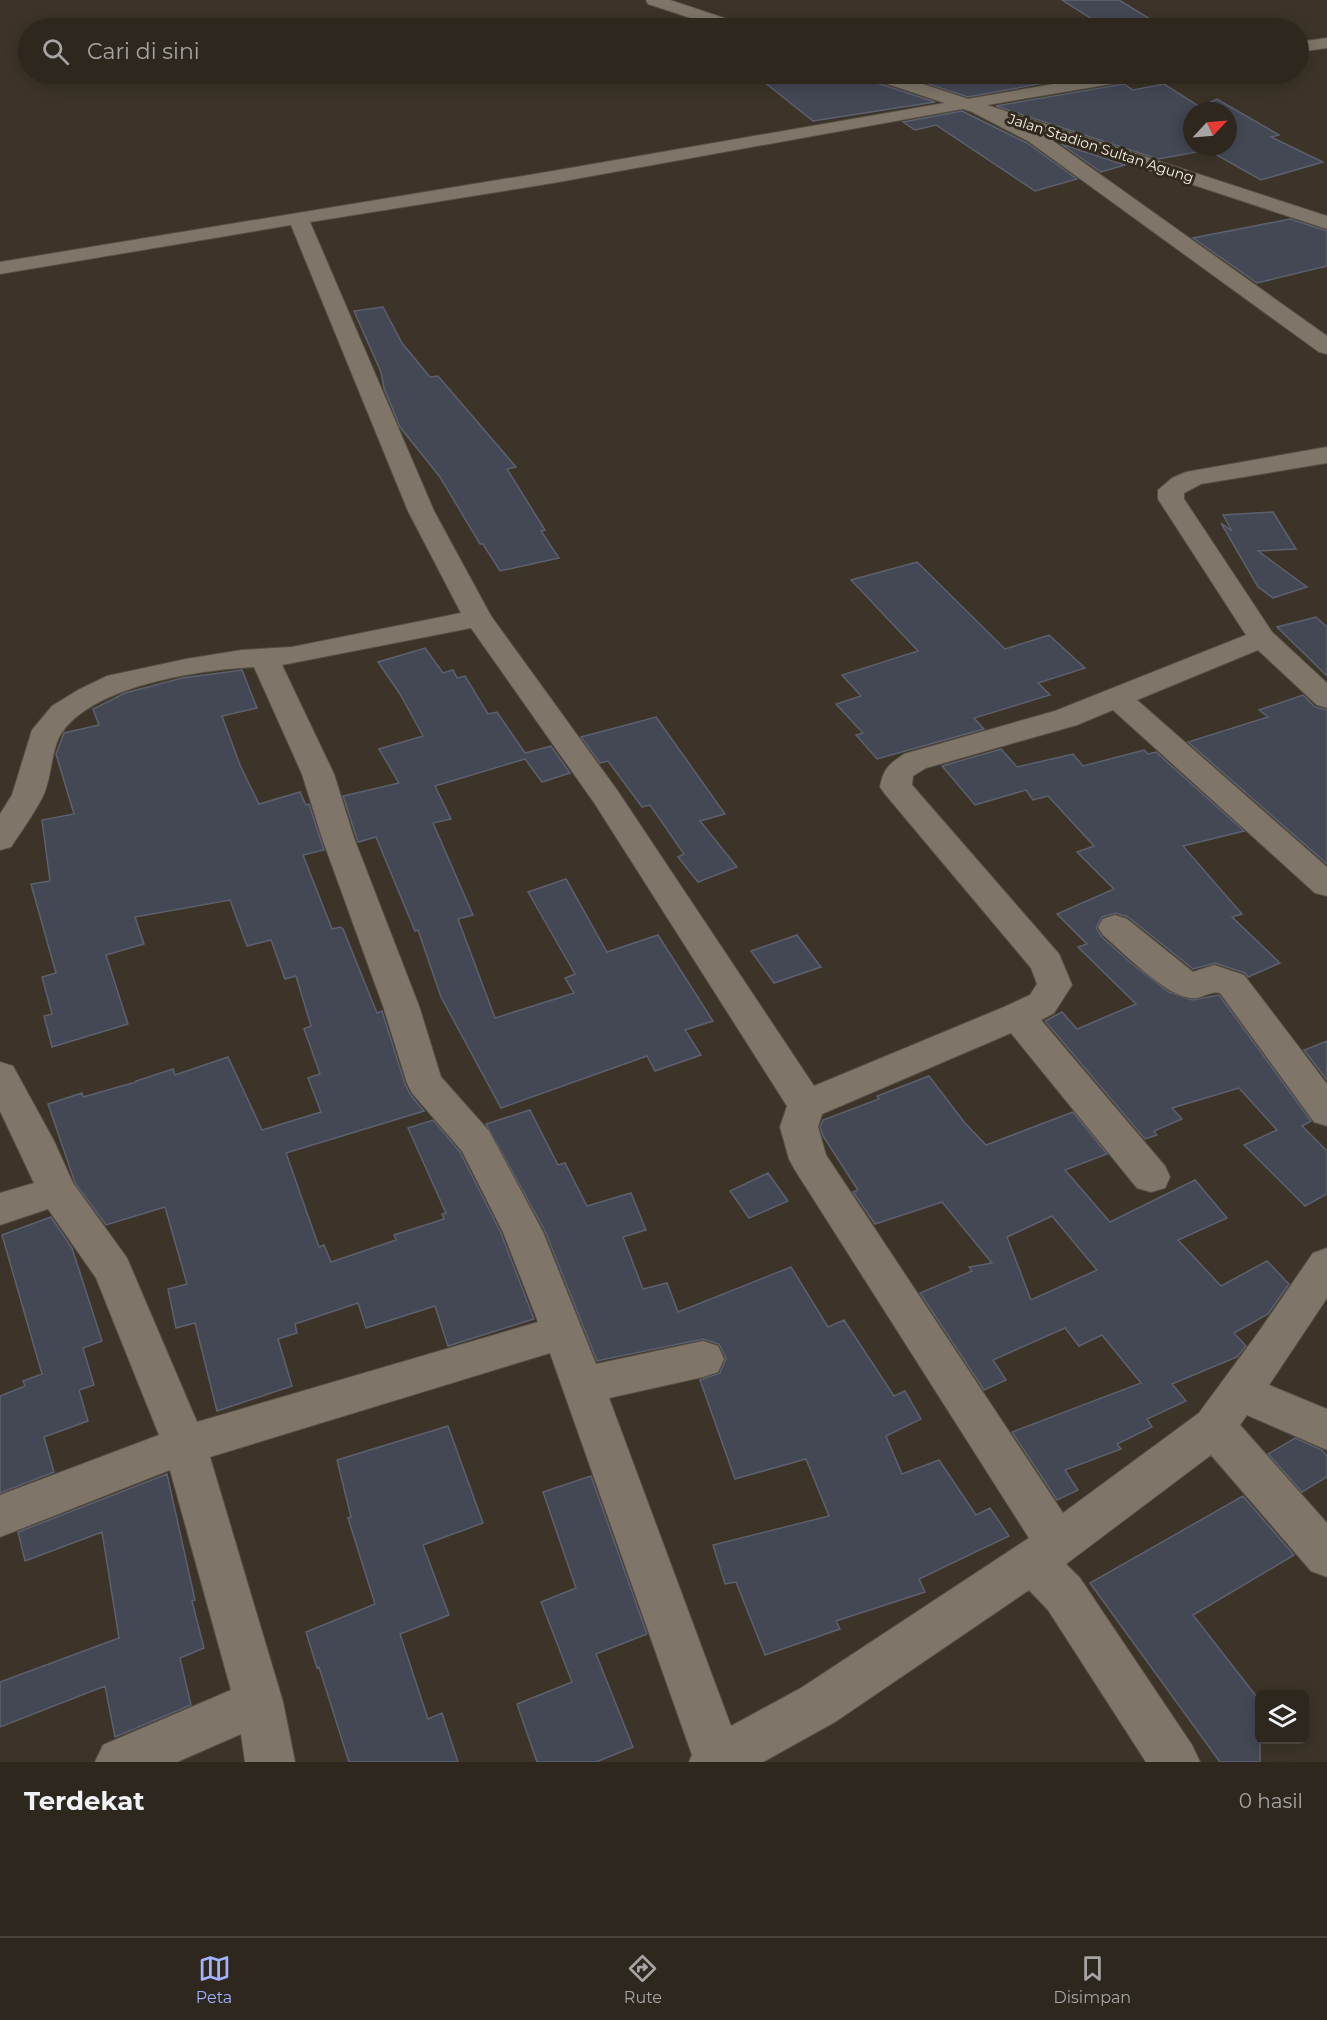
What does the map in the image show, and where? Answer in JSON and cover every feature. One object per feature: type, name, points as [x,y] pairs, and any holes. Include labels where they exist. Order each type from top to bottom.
[{"type":"street","points":[[654,0],[707,18]]},
{"type":"street","points":[[1309,46],[1327,43]]},
{"type":"street","name":"Jalan Stadion Sultan Agung","points":[[906,84],[1327,223]]},
{"type":"street","points":[[0,268],[553,177],[973,106],[1088,84]]},
{"type":"street","points":[[973,106],[1035,137],[1327,347]]},
{"type":"street","points":[[298,218],[421,511],[478,618],[525,680],[627,828],[806,1105]]},
{"type":"street","points":[[1327,455],[1195,477],[1180,483],[1172,490],[1171,499],[1262,638],[1327,699]]},
{"type":"street","points":[[0,839],[28,795],[47,730],[63,713],[88,696],[117,682],[242,659],[318,651],[478,618]]},
{"type":"street","points":[[1175,1762],[1064,1594],[1045,1552],[808,1159],[799,1127],[806,1105],[1017,1017],[1042,1004],[1055,985],[1047,963],[896,787],[897,772],[915,761],[1066,718],[1262,638]]},
{"type":"street","points":[[264,658],[318,774],[338,838],[401,1006],[425,1083],[476,1141],[523,1232],[583,1385],[716,1761],[818,1705],[1045,1552],[1214,1427],[1327,1266]]},
{"type":"street","points":[[1116,697],[1327,885]]},
{"type":"street","points":[[1115,927],[1180,981],[1193,986],[1214,978],[1232,984],[1327,1112]]},
{"type":"street","points":[[1017,1017],[1151,1178]]},
{"type":"street","points":[[0,1076],[35,1141],[57,1191],[113,1270],[185,1445],[259,1702],[270,1762]]},
{"type":"street","points":[[0,1209],[57,1191]]},
{"type":"street","points":[[0,1516],[185,1445],[562,1332]]},
{"type":"street","points":[[583,1385],[703,1359]]},
{"type":"street","points":[[1239,1392],[1327,1431]]},
{"type":"street","points":[[1214,1427],[1327,1556]]},
{"type":"street","points":[[120,1762],[259,1702]]},
{"type":"building","points":[[1062,0],[1119,0],[1149,18],[1090,18]]},
{"type":"building","points":[[767,84],[880,84],[935,102],[813,121]]},
{"type":"building","points":[[928,84],[1039,84],[968,97]]},
{"type":"building","points":[[1124,84],[1133,90],[1164,84],[1192,102],[1183,102],[1183,154],[1158,159],[996,106]]},
{"type":"building","points":[[962,111],[1027,143],[1077,179],[1035,191],[936,125],[915,130],[903,122]]},
{"type":"building","points":[[1237,111],[1279,135],[1271,137],[1323,162],[1261,180],[1219,156],[1237,156]]},
{"type":"building","points":[[1061,144],[1125,165],[1101,172]]},
{"type":"building","points":[[1290,219],[1327,231],[1327,266],[1257,283],[1193,238]]},
{"type":"building","points":[[383,307],[402,343],[430,377],[438,376],[516,467],[507,469],[545,530],[541,531],[559,558],[500,571],[483,544],[480,544],[440,477],[400,427],[384,388],[381,372],[354,311]]},
{"type":"building","points":[[1273,512],[1296,549],[1258,551],[1307,587],[1273,598],[1258,587],[1221,523],[1232,531],[1223,515]]},
{"type":"building","points":[[917,562],[1005,649],[1049,635],[1085,668],[1038,683],[1050,695],[974,718],[984,729],[877,759],[856,735],[863,733],[836,704],[861,696],[842,675],[918,651],[851,580]]},
{"type":"building","points":[[1316,617],[1327,627],[1327,676],[1277,627]]},
{"type":"building","points":[[425,648],[443,673],[453,670],[457,678],[465,676],[488,714],[497,712],[525,753],[551,746],[570,773],[542,782],[525,759],[435,786],[451,819],[433,823],[473,915],[458,919],[495,1018],[574,993],[565,978],[575,974],[528,892],[566,879],[607,952],[658,935],[713,1021],[685,1030],[701,1055],[655,1071],[647,1056],[501,1108],[441,997],[418,930],[415,931],[376,837],[358,842],[343,796],[399,783],[379,749],[423,736],[400,694],[378,662]]},
{"type":"building","points":[[242,670],[257,708],[222,716],[240,765],[259,804],[300,792],[306,805],[309,804],[324,850],[303,855],[332,929],[340,927],[343,929],[377,1013],[382,1011],[405,1084],[424,1111],[286,1153],[319,1247],[324,1245],[331,1262],[396,1240],[394,1235],[444,1219],[442,1214],[446,1213],[408,1128],[433,1120],[460,1152],[501,1233],[534,1319],[448,1346],[435,1306],[366,1328],[358,1303],[295,1324],[297,1333],[278,1339],[292,1386],[217,1411],[195,1323],[176,1328],[168,1289],[187,1284],[165,1207],[106,1225],[75,1183],[48,1104],[82,1093],[83,1097],[173,1069],[175,1075],[228,1057],[262,1130],[321,1112],[308,1078],[320,1074],[304,1029],[311,1026],[296,976],[285,979],[271,940],[247,946],[230,900],[135,917],[144,944],[106,955],[128,1024],[52,1047],[44,1016],[52,1014],[42,977],[56,973],[31,884],[50,881],[42,820],[74,814],[56,754],[64,733],[99,725],[93,709],[125,693],[182,678]]},
{"type":"building","points":[[1303,695],[1315,707],[1327,710],[1327,864],[1188,742],[1268,717],[1259,710]]},
{"type":"building","points":[[656,717],[725,814],[700,821],[737,867],[698,882],[678,857],[684,854],[650,805],[642,807],[608,761],[600,763],[581,737]]},
{"type":"building","points":[[1001,749],[1017,767],[1073,754],[1083,766],[1144,750],[1148,754],[1156,752],[1244,831],[1183,846],[1242,914],[1232,917],[1280,963],[1248,977],[1245,973],[1215,963],[1193,969],[1128,917],[1116,913],[1102,917],[1096,928],[1102,937],[1132,964],[1169,992],[1192,1000],[1219,995],[1311,1121],[1302,1126],[1327,1151],[1327,1194],[1305,1206],[1244,1145],[1277,1130],[1239,1088],[1172,1108],[1182,1119],[1154,1131],[1157,1135],[1145,1139],[1045,1021],[1062,1012],[1077,1029],[1136,1004],[1078,947],[1087,944],[1057,914],[1114,889],[1077,852],[1094,846],[1048,796],[1033,800],[1026,790],[975,805],[942,766]]},
{"type":"building","points":[[797,935],[821,967],[774,983],[751,951]]},
{"type":"building","points":[[1327,1041],[1327,1080],[1304,1050]]},
{"type":"building","points":[[929,1076],[964,1122],[986,1145],[1073,1112],[1107,1154],[1065,1170],[1110,1222],[1195,1180],[1227,1218],[1178,1240],[1221,1286],[1267,1261],[1289,1284],[1268,1314],[1234,1333],[1246,1346],[1237,1357],[1172,1384],[1186,1401],[1147,1419],[1152,1427],[1117,1444],[1121,1449],[1065,1470],[1078,1490],[1057,1500],[1012,1432],[1141,1383],[1102,1335],[1079,1346],[1065,1328],[993,1360],[1006,1380],[984,1390],[920,1293],[972,1271],[969,1267],[992,1263],[942,1202],[875,1224],[853,1192],[858,1190],[823,1136],[820,1127],[823,1120],[879,1099],[877,1096]],"holes":[[[1052,1216],[1097,1270],[1031,1300],[1007,1237]]]},
{"type":"building","points":[[530,1110],[558,1165],[565,1163],[587,1206],[631,1193],[646,1230],[623,1237],[643,1289],[667,1283],[678,1312],[791,1267],[828,1327],[844,1320],[894,1396],[905,1391],[921,1419],[886,1436],[902,1474],[939,1460],[976,1515],[990,1508],[1009,1536],[919,1579],[925,1592],[836,1621],[840,1629],[765,1655],[736,1582],[725,1584],[713,1545],[829,1516],[806,1459],[735,1479],[700,1380],[720,1373],[726,1358],[719,1344],[703,1339],[597,1361],[545,1231],[486,1124]]},
{"type":"building","points":[[768,1173],[788,1201],[749,1218],[730,1191]]},
{"type":"building","points":[[51,1217],[72,1248],[102,1341],[83,1348],[94,1385],[79,1390],[88,1421],[44,1437],[54,1472],[0,1493],[0,1396],[25,1386],[23,1381],[42,1374],[2,1235]]},
{"type":"building","points":[[448,1426],[483,1523],[423,1545],[449,1615],[400,1634],[428,1719],[442,1713],[458,1762],[349,1762],[306,1632],[375,1604],[348,1518],[351,1517],[337,1460]]},
{"type":"building","points":[[1295,1438],[1322,1450],[1327,1456],[1327,1477],[1302,1492],[1268,1454]]},
{"type":"building","points":[[167,1474],[195,1600],[192,1601],[204,1648],[180,1658],[191,1705],[115,1737],[105,1686],[0,1727],[0,1682],[119,1638],[102,1532],[25,1561],[18,1532]]},
{"type":"building","points":[[591,1476],[647,1634],[596,1654],[633,1747],[596,1762],[537,1762],[517,1704],[572,1682],[541,1602],[576,1588],[543,1492]]},
{"type":"building","points":[[1243,1496],[1294,1555],[1193,1615],[1255,1695],[1255,1744],[1260,1744],[1260,1762],[1220,1762],[1090,1583]]}]
